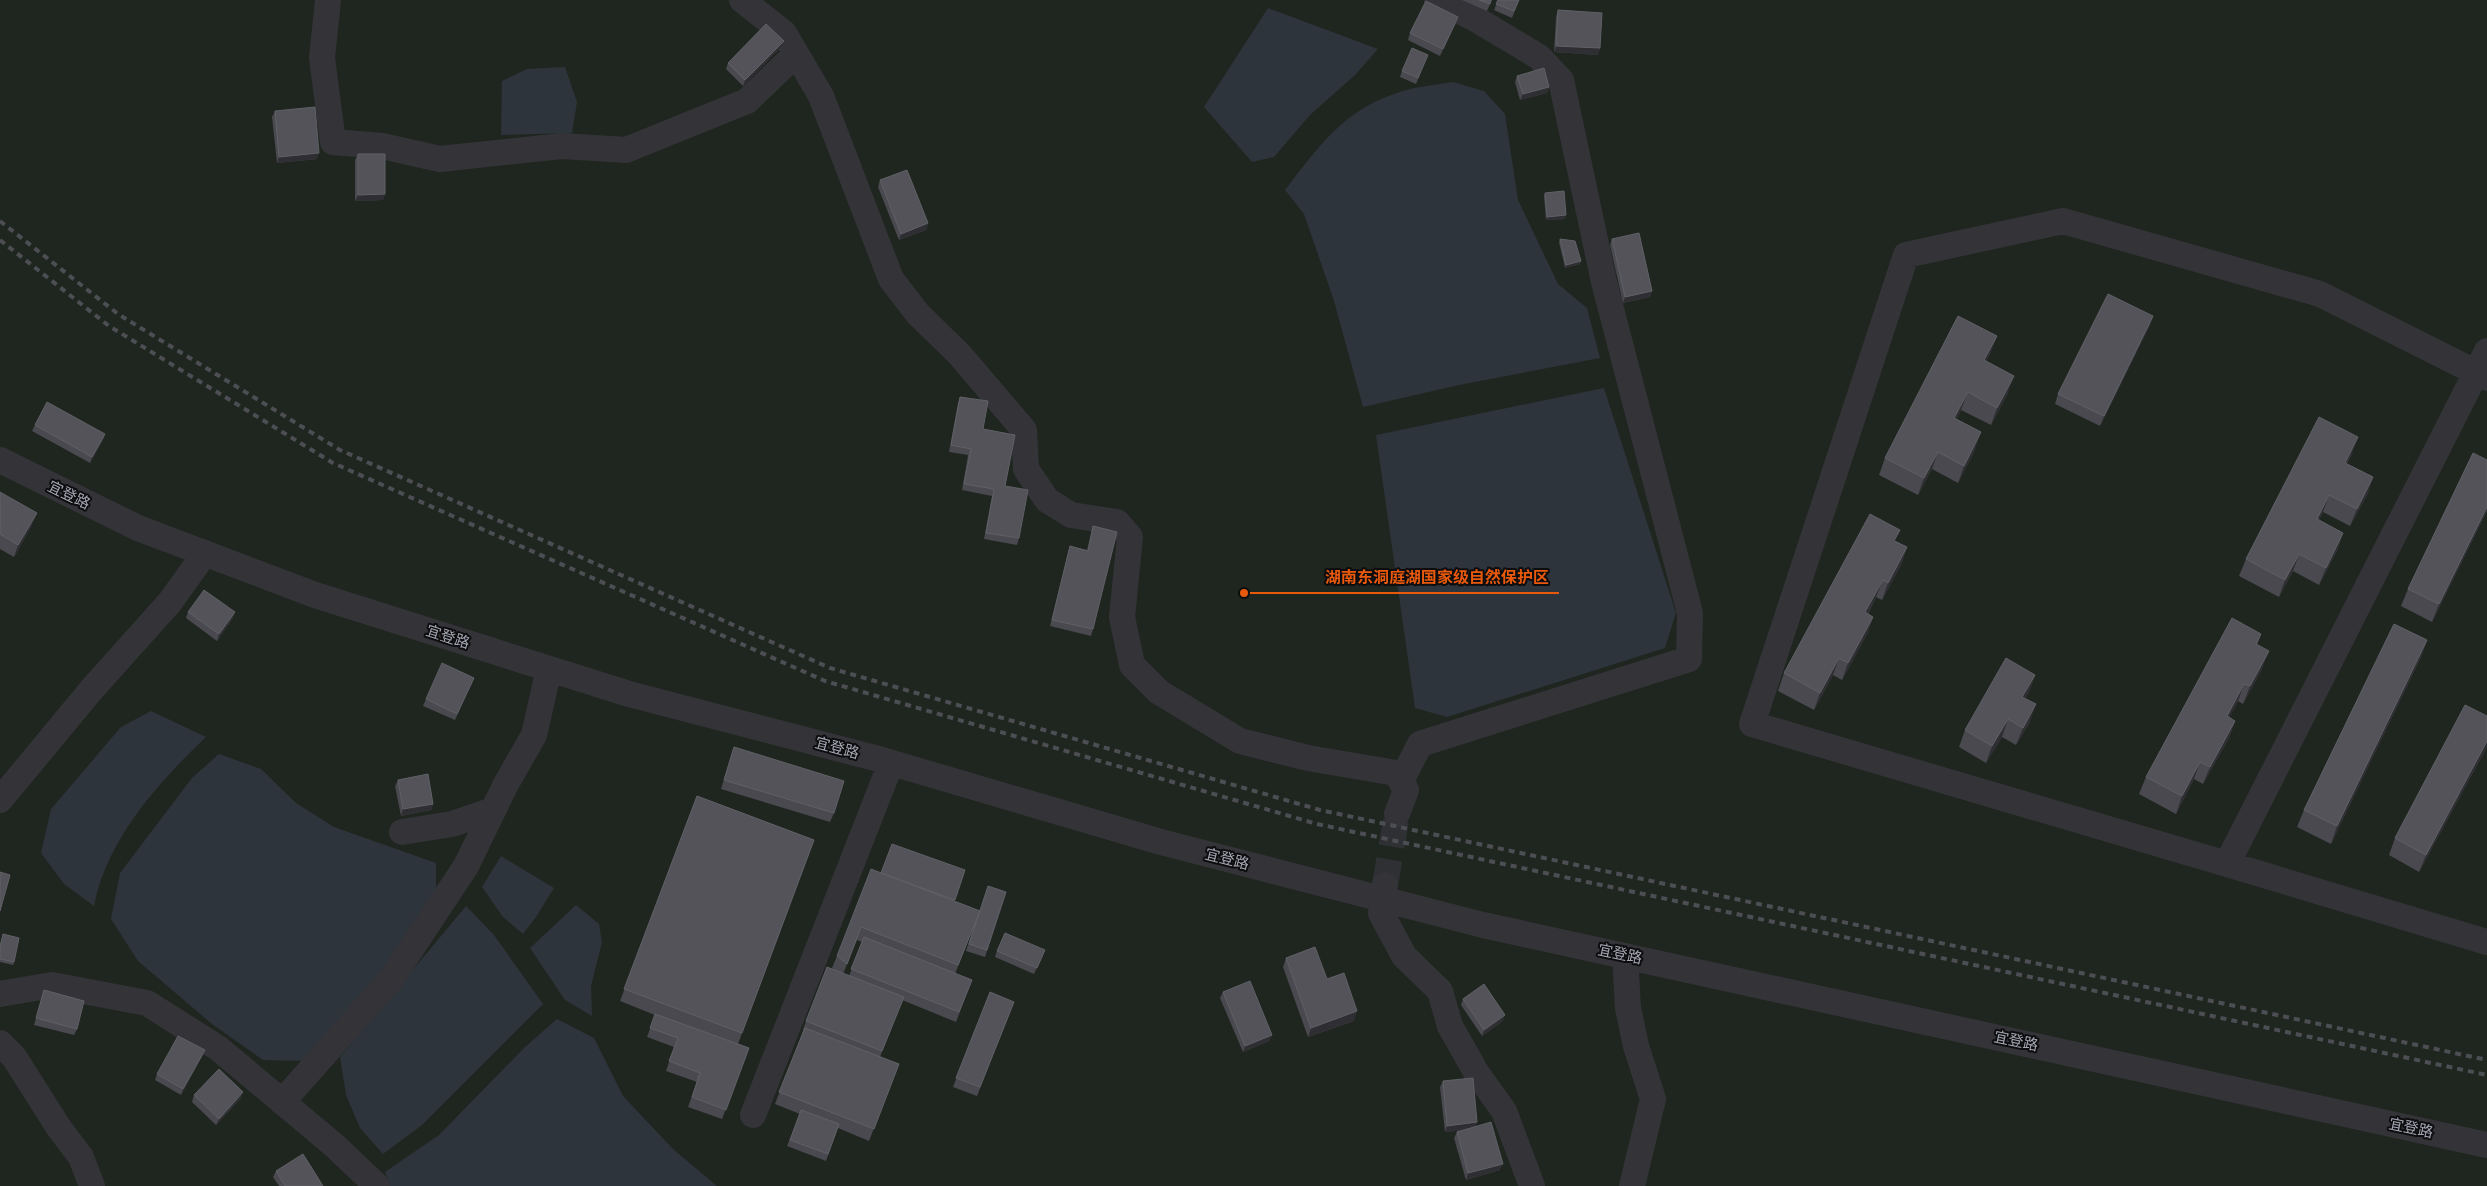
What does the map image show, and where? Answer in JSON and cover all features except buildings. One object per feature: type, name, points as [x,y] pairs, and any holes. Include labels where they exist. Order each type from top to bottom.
[{"type":"street","points":[[328,0],[322,58],[333,142],[382,146],[440,159],[562,146],[626,150],[748,101],[796,54]]},
{"type":"street","points":[[742,0],[784,33],[820,96],[891,278],[918,314],[959,354],[1024,430],[1026,469],[1047,500],[1070,515],[1117,522],[1130,537],[1122,617],[1132,665],[1159,692],[1240,741],[1308,758],[1396,773],[1406,790],[1397,814]]},
{"type":"street","points":[[1401,781],[1420,744],[1689,659],[1690,613],[1604,282],[1561,80],[1540,57],[1474,18],[1437,0]]},
{"type":"street","points":[[2227,864],[2483,367],[2320,294],[2063,221],[1906,255],[1752,724],[2487,942]]},
{"type":"street","name":"宜登路","points":[[0,460],[138,528],[315,595],[629,694],[890,763],[1161,842],[1384,892],[1483,925],[2487,1145]]},
{"type":"street","points":[[0,800],[92,688],[170,602],[205,554]]},
{"type":"street","points":[[282,1102],[392,978],[466,866],[493,810],[534,735],[549,669]]},
{"type":"street","points":[[753,1115],[890,763]]},
{"type":"street","points":[[402,832],[452,824],[493,810]]},
{"type":"street","points":[[1384,892],[1381,914],[1404,956],[1440,991],[1450,1026],[1476,1072],[1504,1111],[1532,1186]]},
{"type":"street","points":[[1625,956],[1628,1008],[1636,1046],[1653,1099],[1632,1186]]},
{"type":"street","points":[[0,994],[52,985],[147,1003],[218,1048],[335,1146],[377,1186]]},
{"type":"street","points":[[0,1043],[14,1056],[59,1128],[81,1158],[92,1186]]},
{"type":"shaded area","points":[[0,0],[2487,0],[2487,1186],[0,1186]]},
{"type":"shaded area","points":[[1268,8],[1378,49],[1355,75],[1310,115],[1274,157],[1252,162],[1204,107]]},
{"type":"shaded area","points":[[565,67],[577,102],[572,133],[501,135],[502,81],[527,69]]},
{"type":"shaded area","points":[[1453,82],[1484,91],[1505,114],[1518,200],[1558,284],[1587,308],[1600,358],[1459,385],[1363,407],[1334,301],[1304,214],[1285,190],[1334,131],[1363,109],[1406,90]]},
{"type":"shaded area","points":[[1604,388],[1676,613],[1665,648],[1447,717],[1415,708],[1376,435]]},
{"type":"shaded area","points":[[151,711],[206,737],[170,773],[122,835],[110,858],[94,906],[64,884],[41,853],[51,809],[121,727]]},
{"type":"shaded area","points":[[219,754],[261,769],[296,803],[334,827],[436,863],[436,896],[337,1031],[306,1061],[263,1060],[212,1024],[138,961],[111,919],[120,873],[192,778]]},
{"type":"shaded area","points":[[501,856],[554,888],[523,934],[503,917],[482,887]]},
{"type":"shaded area","points":[[576,905],[599,924],[602,942],[591,986],[592,1016],[565,1000],[530,948]]},
{"type":"shaded area","points":[[466,906],[494,935],[543,1004],[422,1125],[383,1154],[360,1128],[346,1095],[340,1057]]},
{"type":"shaded area","points":[[557,1019],[594,1038],[623,1096],[673,1149],[717,1186],[390,1186],[385,1172],[439,1135],[525,1047]]},
{"type":"tunnel","points":[[1385,885],[1397,814]]},
{"type":"railway","points":[[0,221],[118,314],[340,450],[830,668],[1320,810],[2487,1060]]},
{"type":"railway","points":[[0,240],[109,326],[333,463],[825,681],[1317,824],[2487,1075]]},
{"type":"place","name":"湖南东洞庭湖国家级自然保护区","points":[[1244,593]]}]
